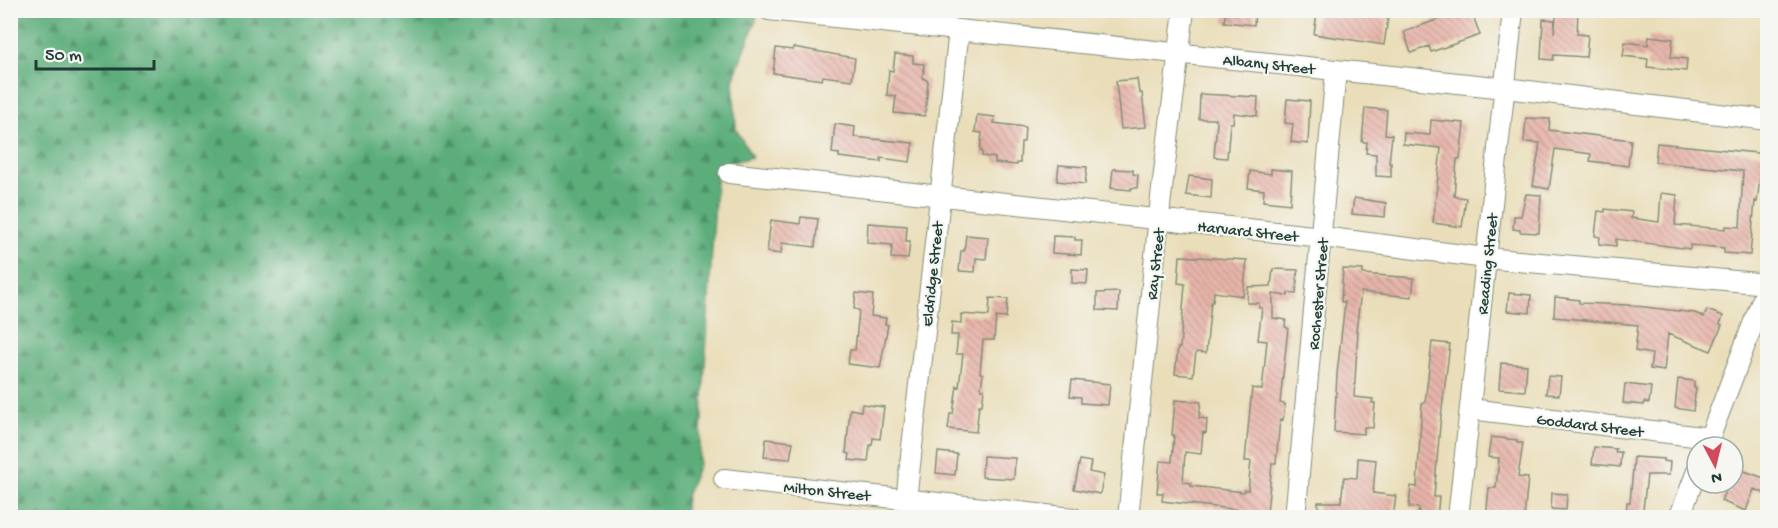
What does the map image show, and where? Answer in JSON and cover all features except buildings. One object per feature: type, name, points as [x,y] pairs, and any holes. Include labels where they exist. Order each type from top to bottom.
[{"type":"street","name":"Albany Street","points":[[769,10],[1504,88],[1767,120]]},
{"type":"street","name":"Ray Street","points":[[1128,518],[1159,220],[1184,10]]},
{"type":"street","name":"Reading Street","points":[[1458,518],[1513,10]]},
{"type":"street","name":"Eldridge Street","points":[[905,508],[959,30]]},
{"type":"street","name":"Rochester Street","points":[[1295,518],[1336,70]]},
{"type":"street","name":"Harvard Street","points":[[729,173],[1322,237],[1486,258],[1767,284]]},
{"type":"street","points":[[1711,435],[1767,284]]},
{"type":"street","name":"Goddard Street","points":[[1470,409],[1685,440]]},
{"type":"street","name":"Milton Street","points":[[724,479],[905,508],[1073,518]]},
{"type":"street","points":[[1679,518],[1688,495]]},
{"type":"green space","points":[[10,11],[758,11],[733,80],[736,129],[752,157],[717,166],[699,464],[686,496],[684,517],[11,517]]}]
